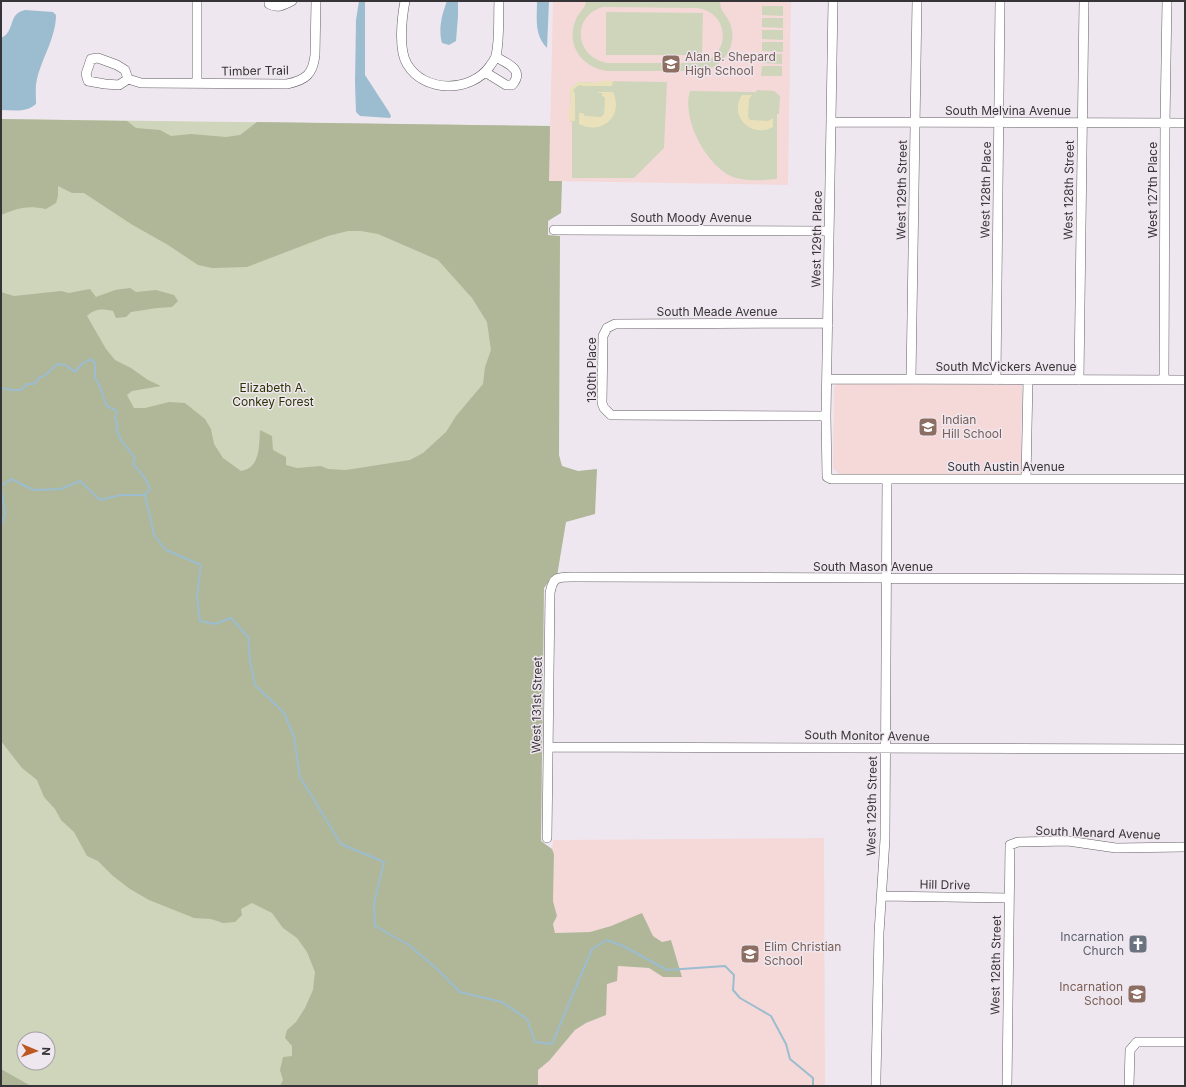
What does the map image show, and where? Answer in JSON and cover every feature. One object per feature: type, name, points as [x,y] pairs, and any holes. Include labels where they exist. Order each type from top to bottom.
[{"type":"street","points":[[128,79],[142,83],[197,83],[198,1]]},
{"type":"street","points":[[269,1],[269,4],[274,7],[280,7],[292,1]]},
{"type":"street","name":"Timber Trail","points":[[197,83],[287,84],[299,81],[308,76],[314,64],[315,55],[316,1]]},
{"type":"street","points":[[405,1],[402,19],[402,50],[406,63],[414,74],[426,82],[441,86],[455,86],[467,83],[485,72],[496,57],[499,1]]},
{"type":"street","name":"West 129th Place","points":[[827,477],[826,416],[828,231],[833,1]]},
{"type":"street","name":"West 129th Street","points":[[911,379],[917,1]]},
{"type":"street","name":"West 128th Place","points":[[996,380],[1000,1]]},
{"type":"street","name":"West 128th Street","points":[[1079,380],[1084,1]]},
{"type":"street","name":"West 127th Place","points":[[1164,380],[1167,1]]},
{"type":"street","points":[[485,72],[506,85],[512,85],[516,80],[517,74],[515,69],[496,57]]},
{"type":"street","name":"South Melvina Avenue","points":[[831,122],[1185,123]]},
{"type":"street","name":"South Moody Avenue","points":[[554,230],[828,231]]},
{"type":"street","name":"South Meade Avenue","points":[[607,328],[615,324],[828,323]]},
{"type":"street","name":"130th Place","points":[[607,328],[603,336],[602,403],[608,412],[616,416],[826,416]]},
{"type":"street","name":"South McVickers Avenue","points":[[827,379],[1185,380]]},
{"type":"street","points":[[1026,479],[1028,380]]},
{"type":"street","name":"South Austin Avenue","points":[[827,477],[831,479],[1185,479]]},
{"type":"street","name":"West 129th Street","points":[[876,1086],[877,990],[885,839],[888,479]]},
{"type":"street","name":"South Mason Avenue","points":[[561,577],[1185,579]]},
{"type":"street","name":"West 131st Street","points":[[547,838],[550,593],[553,581],[561,577]]},
{"type":"street","name":"South Monitor Avenue","points":[[548,747],[1185,749]]},
{"type":"street","name":"South Menard Avenue","points":[[1010,845],[1018,842],[1068,841],[1116,848],[1185,847]]},
{"type":"street","name":"West 128th Street","points":[[1007,1086],[1010,845]]},
{"type":"street","name":"Hill Drive","points":[[881,896],[1009,898]]},
{"type":"street","points":[[1129,1086],[1130,1050],[1138,1042],[1185,1042]]},
{"type":"shaded area","name":"Alan B. Shepard High School","points":[[553,1],[791,1],[788,185],[549,181]]},
{"type":"shaded area","name":"Indian Hill School","points":[[838,384],[1022,385],[1021,474],[839,474],[833,468],[834,387]]},
{"type":"shaded area","name":"Elim Christian School","points":[[824,838],[825,1086],[538,1086],[538,1070],[549,1061],[575,1030],[586,1023],[605,1015],[607,984],[618,966],[649,968],[663,977],[682,977],[671,940],[662,942],[653,936],[642,914],[590,932],[555,933],[553,924],[557,916],[553,901],[553,840]]},
{"type":"green space","points":[[586,1],[720,1],[721,8],[730,23],[732,31],[731,46],[724,59],[718,64],[704,71],[608,71],[599,69],[590,65],[584,60],[578,54],[574,46],[573,29],[576,19]],"holes":[[[602,7],[697,8],[708,11],[716,17],[721,25],[723,33],[722,42],[718,51],[712,58],[702,63],[608,63],[597,60],[589,54],[581,37],[581,28],[585,20],[592,12]]]},
{"type":"green space","points":[[762,6],[783,6],[783,16],[762,15]]},
{"type":"green space","points":[[606,12],[703,13],[702,55],[606,55]]},
{"type":"green space","points":[[762,18],[783,18],[783,28],[762,27]]},
{"type":"green space","points":[[762,30],[783,30],[783,40],[762,39]]},
{"type":"green space","points":[[762,42],[783,42],[783,52],[762,51]]},
{"type":"green space","points":[[762,54],[782,54],[782,64],[762,63]]},
{"type":"green space","points":[[762,66],[782,66],[782,76],[761,76]]},
{"type":"green space","points":[[598,81],[667,82],[664,148],[634,178],[572,178],[572,122],[569,121],[569,109],[571,109],[570,89],[578,82],[598,83]]},
{"type":"green space","points":[[757,90],[774,91],[780,96],[779,114],[777,114],[777,179],[744,180],[723,172],[714,163],[698,141],[689,115],[688,102],[690,91],[756,92]]},
{"type":"green space","name":"Elizabeth A. Conkey Forest","points":[[1,119],[550,126],[546,344],[538,1086],[1,1086]]},
{"type":"green space","name":"Elizabeth A. Conkey Forest","points":[[1,119],[127,121],[136,128],[160,130],[171,136],[191,134],[226,137],[240,135],[257,122],[550,126],[549,181],[562,181],[561,213],[548,221],[548,235],[560,236],[559,455],[562,466],[578,471],[597,469],[595,514],[566,522],[557,576],[550,580],[544,588],[541,841],[552,849],[554,854],[553,901],[557,916],[553,924],[555,933],[590,932],[611,926],[642,913],[653,936],[662,942],[671,940],[682,977],[663,977],[649,968],[618,966],[617,981],[607,984],[606,1015],[586,1023],[575,1030],[549,1061],[538,1070],[538,1086],[280,1086],[283,1080],[280,1070],[283,1057],[292,1056],[292,1046],[285,1038],[287,1030],[296,1022],[305,1008],[313,990],[315,972],[307,952],[297,938],[283,928],[272,913],[252,903],[241,909],[242,915],[235,922],[223,923],[211,919],[194,918],[149,900],[130,889],[113,876],[98,861],[87,856],[74,832],[61,820],[55,809],[44,797],[37,780],[22,768],[1,741],[1,292],[14,296],[61,291],[69,293],[90,289],[96,297],[115,290],[130,288],[136,292],[156,290],[174,295],[178,301],[172,307],[131,312],[126,317],[116,318],[113,311],[102,310],[96,310],[87,316],[106,349],[115,360],[161,386],[132,391],[127,395],[134,408],[145,408],[169,402],[185,403],[205,419],[211,429],[214,444],[223,458],[241,471],[252,466],[255,461],[259,450],[260,430],[272,436],[273,450],[286,457],[286,465],[297,468],[321,466],[328,469],[346,470],[410,460],[423,453],[446,432],[456,416],[483,384],[485,367],[491,350],[487,322],[472,298],[438,260],[378,234],[361,231],[348,231],[328,236],[247,267],[212,268],[198,265],[84,193],[72,193],[58,186],[56,203],[46,209],[33,207],[23,208],[1,215]]},
{"type":"green space","points":[[1,1069],[31,1086],[1,1086]]},
{"type":"sand","points":[[598,81],[613,81],[612,86],[579,85],[573,90],[575,94],[575,121],[569,121],[569,109],[571,109],[570,89],[578,82],[598,83]]},
{"type":"sand","points":[[598,92],[613,92],[616,101],[616,109],[613,116],[609,122],[596,127],[588,127],[579,124],[579,113],[583,113],[585,116],[601,117],[604,114],[605,98],[602,96],[602,93]]},
{"type":"sand","points":[[742,95],[752,95],[749,99],[748,117],[750,120],[768,121],[773,118],[773,127],[765,130],[757,130],[750,128],[744,123],[740,118],[738,111],[738,103]]},
{"type":"water","points":[[359,1],[365,1],[365,75],[389,112],[391,116],[390,118],[360,116],[356,112],[356,20]]},
{"type":"water","points":[[447,1],[458,1],[456,41],[449,45],[442,43],[440,32],[442,16]]},
{"type":"water","points":[[537,1],[549,1],[547,48],[538,32]]},
{"type":"water","points":[[25,10],[53,12],[56,15],[54,31],[37,79],[36,104],[24,110],[1,110],[1,38],[9,31],[16,15]]},
{"type":"waterway","points":[[1,388],[21,390],[27,384],[34,384],[40,377],[57,365],[60,364],[68,367],[75,372],[82,364],[91,359],[95,363],[95,378],[106,403],[108,407],[117,412],[115,419],[118,425],[116,429],[121,440],[135,458],[133,464],[149,486],[150,490],[144,495]]},
{"type":"waterway","points":[[1,527],[5,513],[1,486],[11,479],[34,490],[61,489],[80,481],[100,500],[121,495],[145,495],[154,535],[166,550],[201,565],[197,598],[200,621],[215,624],[231,618],[248,637],[250,660],[255,685],[284,713],[294,737],[300,777],[341,844],[384,862],[374,903],[375,926],[409,945],[437,969],[460,992],[502,1002],[527,1019],[535,1042],[552,1044],[592,949],[607,940],[625,947],[667,970],[725,966],[734,975],[733,990],[740,998],[771,1016],[786,1044],[790,1059],[813,1078],[813,1086]]},
{"type":"place","name":"Alan B. Shepard High School","points":[[671,64]]},
{"type":"place","name":"Indian Hill School","points":[[928,427]]},
{"type":"place","name":"Incarnation Church","points":[[1138,944]]},
{"type":"place","name":"Elim Christian School","points":[[750,954]]},
{"type":"place","name":"Incarnation School","points":[[1137,994]]}]
